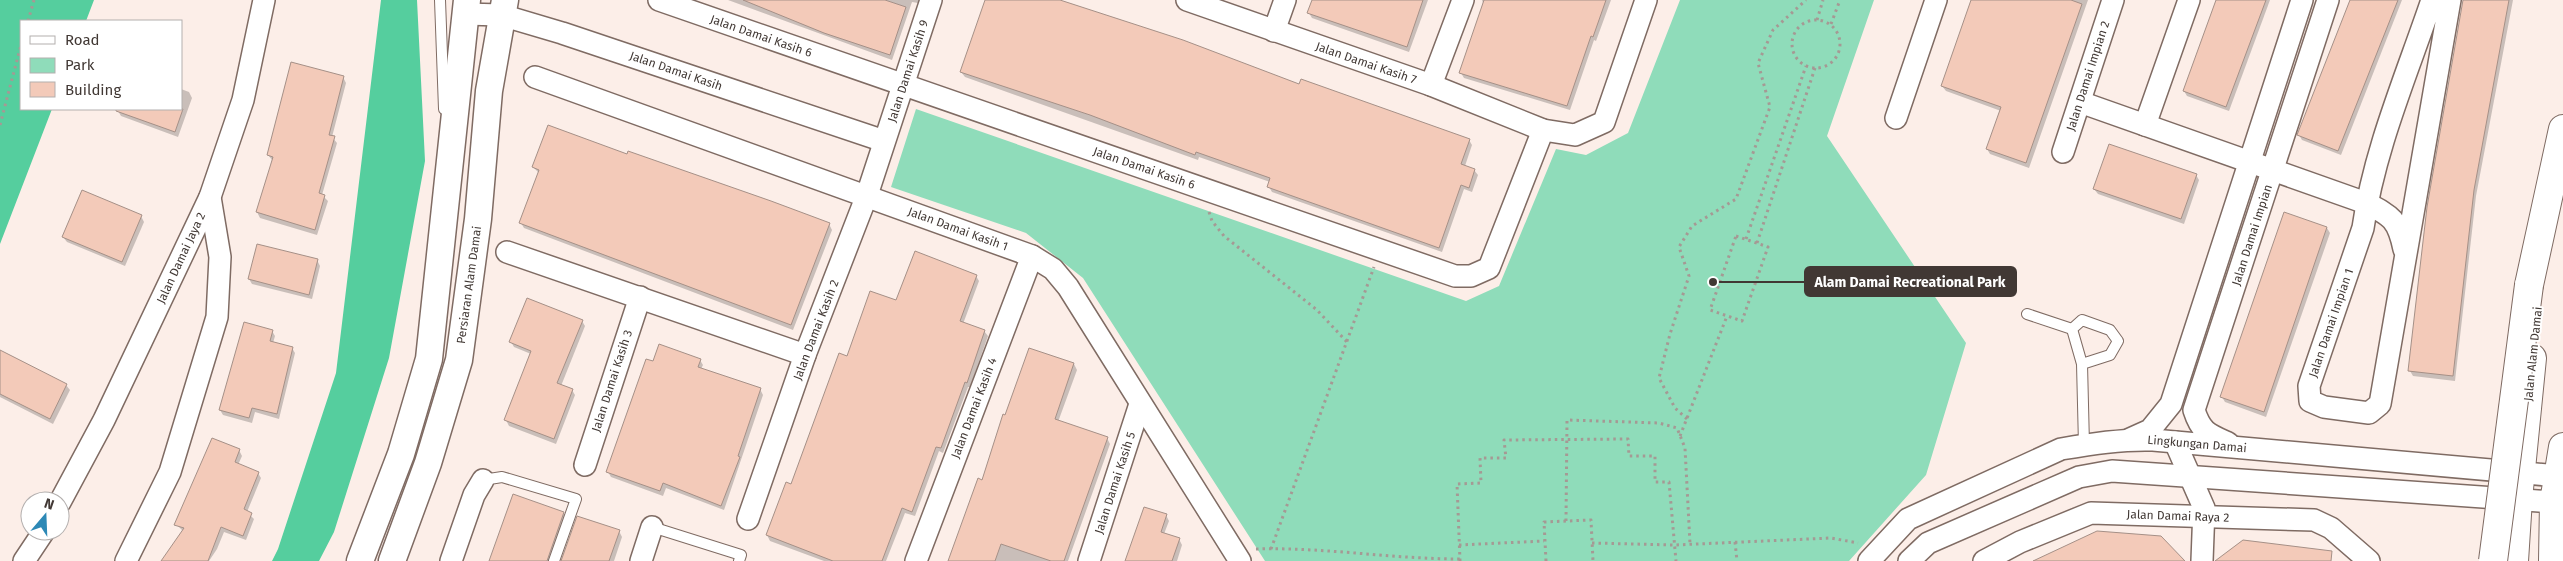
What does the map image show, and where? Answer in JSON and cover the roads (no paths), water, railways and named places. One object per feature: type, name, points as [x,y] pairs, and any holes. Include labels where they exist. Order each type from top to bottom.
[{"type":"main road","points":[[2493,561],[2528,285],[2563,129]]},
{"type":"main road","name":"Jalan Alam Damai","points":[[2514,561],[2520,472],[2538,306],[2563,149]]},
{"type":"main road","points":[[2554,561],[2556,489],[2563,447]]},
{"type":"street","name":"Jalan Damai Jaya 2","points":[[66,491],[104,420],[210,197],[243,100],[264,0]]},
{"type":"street","name":"Jalan Damai Kasih 6","points":[[659,0],[1456,276],[1471,276],[1489,268],[1543,130]]},
{"type":"street","name":"Jalan Damai Kasih 9","points":[[884,142],[931,0]]},
{"type":"street","name":"Jalan Damai Kasih 7","points":[[1187,0],[1431,85],[1543,130],[1575,135],[1604,122],[1646,0]]},
{"type":"street","points":[[1274,31],[1285,0]]},
{"type":"street","points":[[1431,85],[1463,0]]},
{"type":"street","points":[[1896,118],[1936,0]]},
{"type":"street","name":"Jalan Damai Impian 2","points":[[2063,152],[2114,0]]},
{"type":"street","points":[[2145,125],[2189,0]]},
{"type":"street","name":"Jalan Damai Impian","points":[[2130,439],[2150,430],[2171,404],[2302,0]]},
{"type":"street","name":"Jalan Damai Impian","points":[[2240,448],[2205,433],[2194,410],[2328,0]]},
{"type":"street","name":"Jalan Damai Impian 1","points":[[2432,0],[2378,159],[2366,203],[2363,228],[2309,386],[2310,401],[2324,407],[2369,413],[2380,404],[2450,0]]},
{"type":"street","points":[[360,561],[401,454],[429,359],[466,7]]},
{"type":"street","name":"Jalan Damai Kasih","points":[[466,7],[503,8],[562,33],[884,142]]},
{"type":"street","name":"Persiaran Alam Damai","points":[[392,561],[428,463],[459,360],[478,219],[489,91],[503,8]]},
{"type":"street","name":"Jalan Damai Kasih 1","points":[[535,78],[867,195],[1032,256],[1053,269],[1068,287],[1236,556]]},
{"type":"street","points":[[2080,102],[2366,203]]},
{"type":"street","name":"Jalan Damai Kasih 2","points":[[748,519],[805,355],[867,195],[884,142]]},
{"type":"street","name":"Jalan Damai Impian 1","points":[[2366,203],[2391,202],[2402,197],[2420,166]]},
{"type":"street","points":[[126,561],[170,472],[217,317],[220,257],[210,197]]},
{"type":"street","name":"Jalan Damai Impian 1","points":[[2366,203],[2389,215],[2399,227],[2405,258]]},
{"type":"street","points":[[507,252],[805,355]]},
{"type":"street","name":"Jalan Damai Kasih 4","points":[[916,561],[1032,256]]},
{"type":"street","name":"Jalan Damai Kasih 3","points":[[585,465],[640,297]]},
{"type":"street","name":"Jalan Damai Kasih 5","points":[[1090,561],[1140,404]]},
{"type":"street","name":"Lingkungan Damai","points":[[1875,554],[1908,519],[2061,449],[2130,439],[2520,472],[2556,489]]},
{"type":"street","points":[[2175,442],[2204,508],[2202,561]]},
{"type":"street","points":[[1909,561],[1928,543],[2078,477],[2112,472],[2518,499],[2556,489]]},
{"type":"street","points":[[452,561],[474,495],[483,480]]},
{"type":"street","name":"Jalan Damai Raya 2","points":[[1984,561],[2020,542],[2091,513],[2314,520],[2331,528],[2368,561]]},
{"type":"street","points":[[641,561],[652,527]]},
{"type":"street","points":[[24,561],[37,541]]},
{"type":"lane","points":[[440,0],[448,185]]},
{"type":"lane","points":[[2027,314],[2072,329]]},
{"type":"lane","points":[[2072,329],[2082,320],[2110,330],[2118,341],[2110,355],[2082,364]]},
{"type":"lane","points":[[2072,329],[2082,364],[2084,445]]},
{"type":"lane","points":[[483,480],[502,477],[576,500],[554,561]]},
{"type":"lane","points":[[652,527],[741,555],[739,561]]},
{"type":"place","name":"Alam Damai Recreational Park","points":[[1713,282]]}]
